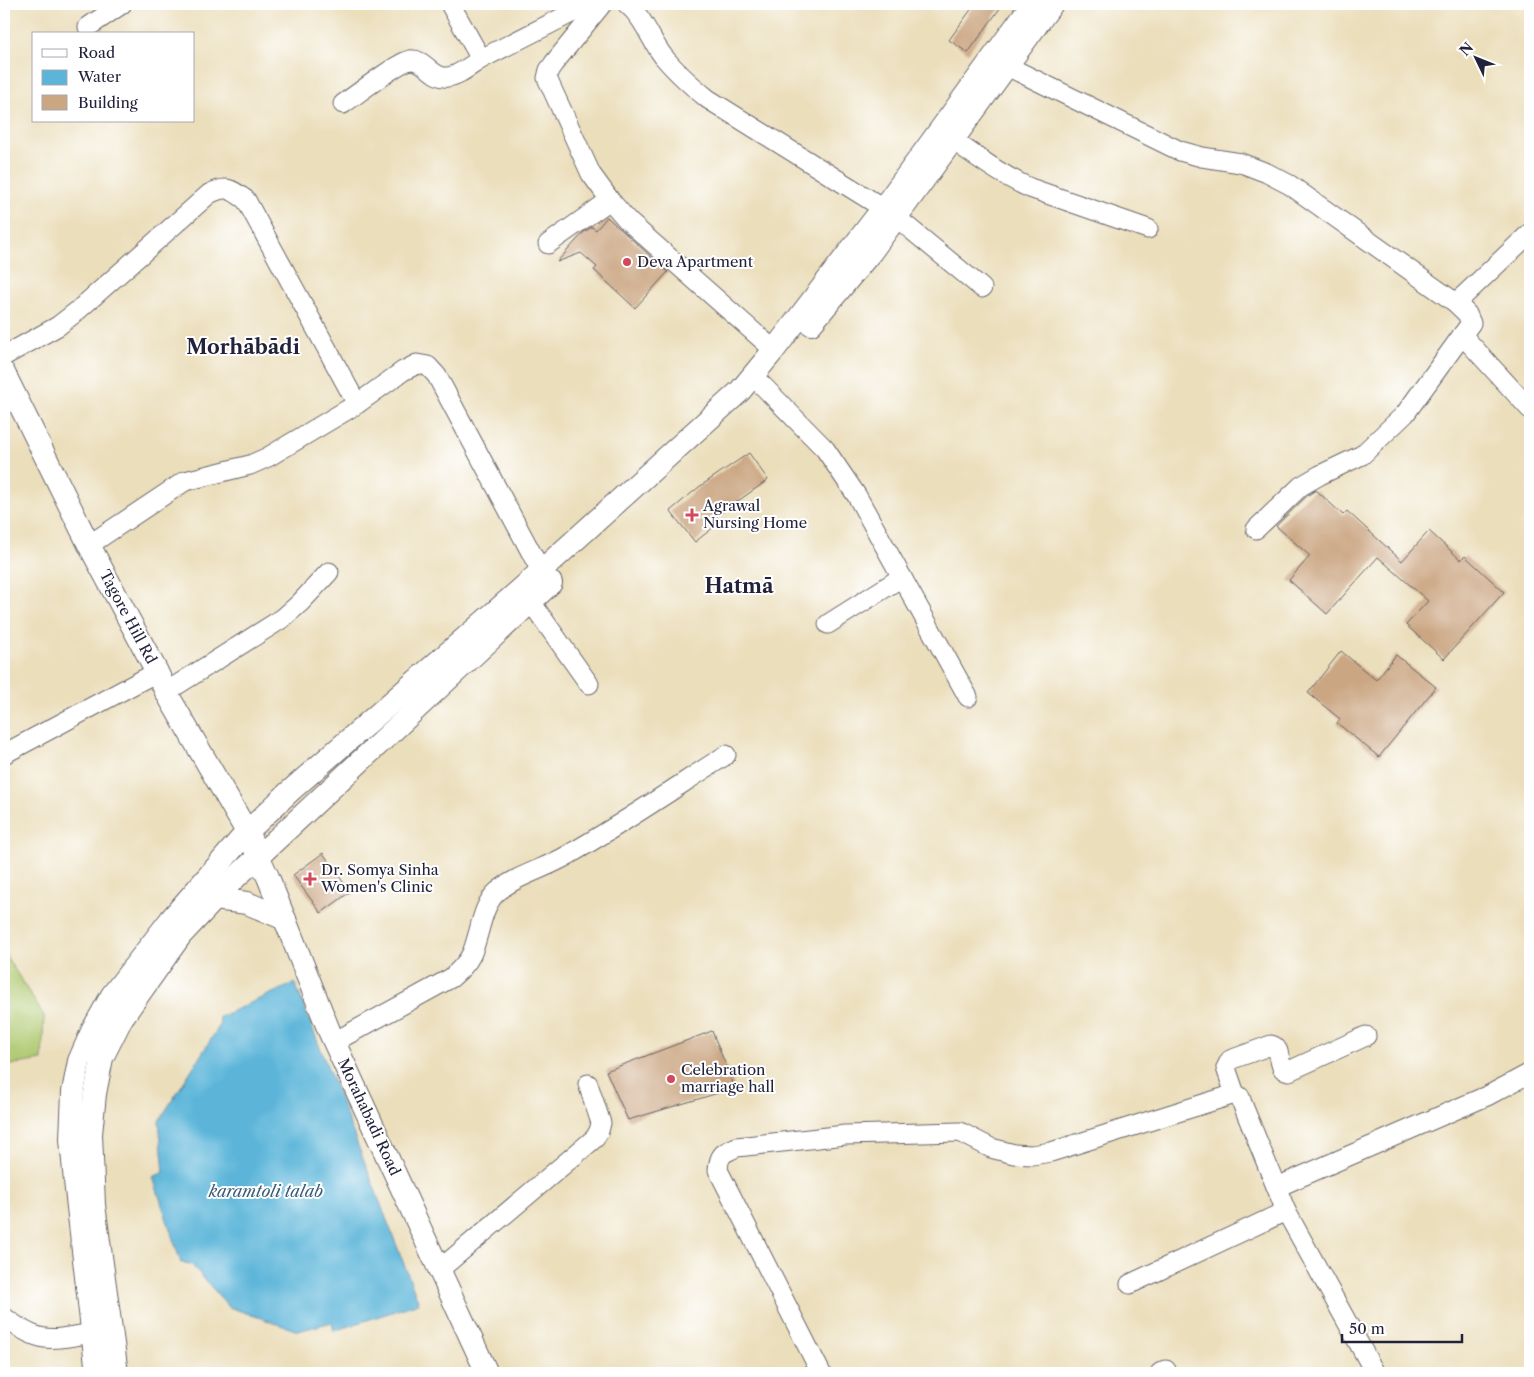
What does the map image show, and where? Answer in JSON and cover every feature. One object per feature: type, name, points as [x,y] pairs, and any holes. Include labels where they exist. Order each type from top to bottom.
[{"type":"main road","points":[[97,1373],[71,1139],[73,1092],[79,1061],[93,1029],[112,995],[171,919],[247,832],[288,792],[542,571],[740,391],[890,213],[946,135],[1032,4]]},
{"type":"main road","points":[[946,135],[1007,66],[1052,4]]},
{"type":"main road","points":[[117,1373],[94,1205],[91,1134],[95,1094],[102,1058],[122,1018],[181,935],[215,899],[749,399],[871,252],[890,213]]},
{"type":"main road","name":"Tagore Hill Rd","points":[[4,373],[89,546],[259,856]]},
{"type":"main road","name":"Morahabadi Road","points":[[259,856],[334,1042],[487,1373]]},
{"type":"main road","points":[[215,899],[247,903],[285,919]]},
{"type":"street","points":[[88,27],[122,4]]},
{"type":"street","points":[[450,4],[481,59]]},
{"type":"street","points":[[343,104],[398,66],[411,60],[421,63],[437,76],[446,78],[455,75],[569,8],[589,4]]},
{"type":"street","points":[[602,4],[554,63],[547,78],[591,174],[628,221],[774,350]]},
{"type":"street","points":[[628,4],[636,11],[662,54],[685,80],[708,99],[890,213],[982,288]]},
{"type":"street","points":[[1007,66],[1180,151],[1202,157],[1241,163],[1267,173],[1290,185],[1456,303],[1467,314],[1471,323],[1405,414],[1362,455],[1301,486],[1256,529]]},
{"type":"street","points":[[946,135],[995,170],[1030,188],[1148,229]]},
{"type":"street","points":[[4,356],[58,326],[209,194],[221,188],[234,191],[246,200],[357,404]]},
{"type":"street","points":[[548,244],[610,200]]},
{"type":"street","points":[[1456,303],[1530,233]]},
{"type":"street","points":[[1462,335],[1530,409]]},
{"type":"street","points":[[89,546],[185,481],[250,465],[268,457],[357,404],[403,371],[416,364],[428,366],[437,376],[542,571]]},
{"type":"street","points":[[762,384],[825,450],[840,470],[857,496],[968,697]]},
{"type":"street","points":[[4,754],[162,682],[283,618],[329,572]]},
{"type":"street","points":[[828,624],[902,577]]},
{"type":"street","points":[[531,602],[589,684]]},
{"type":"street","points":[[334,1042],[451,978],[463,968],[471,955],[489,901],[506,885],[565,857],[602,836],[726,755]]},
{"type":"street","points":[[1366,1036],[1289,1070],[1283,1069],[1277,1049],[1271,1045],[1230,1060],[1226,1068],[1235,1094],[1240,1097],[1286,1211],[1375,1373]]},
{"type":"street","points":[[1277,1187],[1489,1095],[1530,1073]]},
{"type":"street","points":[[439,1270],[595,1138],[599,1132],[600,1123],[588,1084]]},
{"type":"street","points":[[821,1373],[718,1170],[719,1160],[724,1153],[737,1147],[845,1135],[960,1132],[991,1148],[1014,1154],[1032,1155],[1051,1152],[1235,1094]]},
{"type":"street","points":[[1130,1284],[1286,1211]]},
{"type":"street","points":[[4,1317],[20,1329],[37,1337],[55,1339],[93,1333]]},
{"type":"green space","points":[[4,953],[44,1016],[42,1060],[4,1066]]},
{"type":"water","name":"karamtoli talab","points":[[295,983],[419,1303],[334,1331],[332,1322],[298,1331],[229,1307],[191,1264],[181,1263],[153,1177],[164,1172],[159,1121],[220,1025],[219,1017]]},
{"type":"building","points":[[975,4],[1003,4],[968,53],[949,40]]},
{"type":"building","name":"Deva Apartment","points":[[607,217],[668,272],[635,308],[594,270],[597,267],[581,253],[557,262],[584,232],[592,227],[596,230]]},
{"type":"building","points":[[749,453],[768,480],[715,517],[719,523],[695,542],[670,511],[699,487]]},
{"type":"building","points":[[1316,490],[1343,515],[1347,511],[1402,561],[1429,531],[1461,560],[1465,556],[1504,592],[1444,659],[1406,625],[1428,601],[1378,557],[1327,614],[1289,580],[1310,556],[1276,526],[1308,495]]},
{"type":"building","points":[[1341,651],[1376,680],[1396,655],[1436,687],[1379,757],[1337,723],[1340,719],[1308,693]]},
{"type":"building","points":[[323,853],[350,892],[321,913],[293,875]]},
{"type":"building","name":"Celebration marriage hall","points":[[712,1031],[735,1088],[628,1120],[606,1071]]},
{"type":"place","name":"Deva Apartment","points":[[627,262]]},
{"type":"place","name":"Agrawal Nursing Home","points":[[692,515]]},
{"type":"place","name":"Dr. Somya Sinha Women's Clinic","points":[[310,879]]},
{"type":"place","name":"Celebration marriage hall","points":[[671,1079]]},
{"type":"district","name":"Morhābādi","points":[[243,347]]},
{"type":"district","name":"Hatmā","points":[[739,586]]}]
